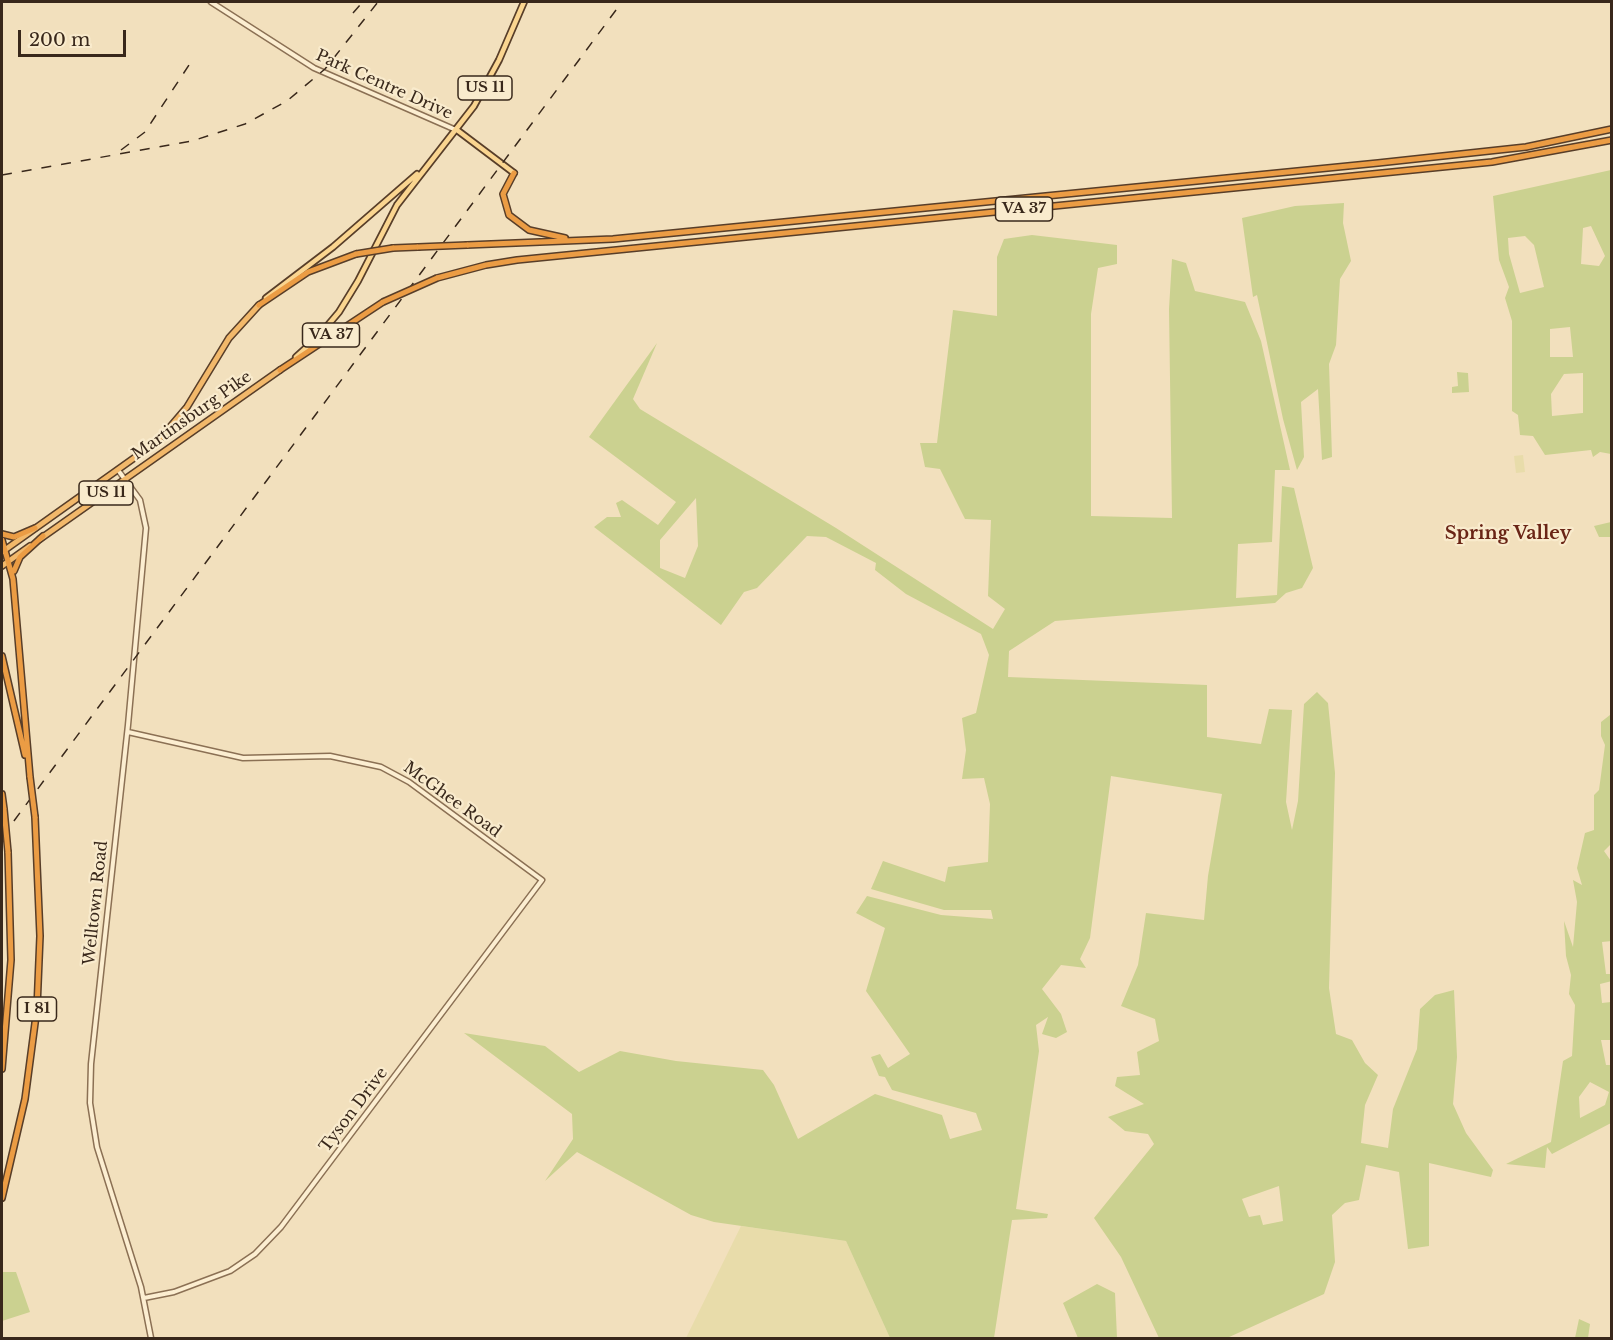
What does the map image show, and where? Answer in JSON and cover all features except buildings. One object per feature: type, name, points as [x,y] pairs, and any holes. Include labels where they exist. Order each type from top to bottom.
[{"type":"highway","name":"VA 37","points":[[259,305],[308,272],[356,254],[393,248],[603,240],[693,232],[1484,152],[1557,142],[1611,129]]},
{"type":"highway","name":"VA 37","points":[[280,370],[383,302],[437,278],[471,268],[517,260],[1492,162],[1611,140]]},
{"type":"highway","points":[[514,173],[504,189],[506,211],[515,222],[538,233],[569,238],[693,232]]},
{"type":"highway","name":"Martinsburg Pike","points":[[4,550],[147,449],[177,421],[229,338],[259,305]]},
{"type":"highway","name":"Martinsburg Pike","points":[[2,566],[280,370]]},
{"type":"highway","points":[[2,534],[14,537],[35,528]]},
{"type":"highway","points":[[13,579],[17,561],[43,536]]},
{"type":"highway","points":[[2,540],[13,579],[30,777]]},
{"type":"highway","name":"I 81","points":[[2,656],[30,777],[35,817],[40,916],[37,1008],[25,1099],[2,1198]]},
{"type":"highway","name":"I 81","points":[[2,794],[8,852],[11,960],[2,1069]]},
{"type":"highway","points":[[2,801],[4,808]]},
{"type":"main road","name":"US 11","points":[[280,370],[317,338],[339,312],[358,281],[391,214],[482,93],[524,2]]},
{"type":"main road","points":[[456,130],[514,173]]},
{"type":"main road","name":"US 11","points":[[259,305],[333,247],[428,164]]},
{"type":"street","name":"Park Centre Drive","points":[[211,2],[314,68],[456,130]]},
{"type":"street","name":"Welltown Road","points":[[118,470],[140,500],[146,524],[128,732],[92,1051],[90,1103],[98,1152],[144,1298],[152,1338]]},
{"type":"street","name":"McGhee Road","points":[[128,732],[243,758],[330,756],[381,767],[408,782],[542,880]]},
{"type":"street","name":"Tyson Drive","points":[[144,1298],[174,1292],[230,1271],[255,1254],[274,1234],[542,880]]},
{"type":"shaded area","points":[[1523,455],[1525,472],[1516,473],[1514,456]]},
{"type":"shaded area","points":[[741,1226],[846,1241],[890,1338],[686,1338]]},
{"type":"green space","points":[[1611,170],[1611,454],[1600,452],[1593,457],[1591,450],[1545,455],[1533,436],[1520,435],[1518,415],[1512,411],[1512,321],[1505,298],[1509,287],[1499,260],[1493,196]],"holes":[[[1591,226],[1605,256],[1599,266],[1581,264],[1583,228]],[[1525,236],[1534,245],[1544,287],[1520,293],[1509,254],[1508,238]],[[1570,327],[1573,357],[1550,357],[1550,329]],[[1583,373],[1583,413],[1552,416],[1551,394],[1564,374]]]},
{"type":"green space","points":[[1344,203],[1343,223],[1351,261],[1340,279],[1336,345],[1329,364],[1332,457],[1322,460],[1318,389],[1301,402],[1304,457],[1297,470],[1283,419],[1257,295],[1253,297],[1242,218],[1295,206]]},
{"type":"green space","points":[[1032,235],[1117,245],[1117,264],[1098,268],[1091,314],[1091,516],[1172,518],[1169,309],[1172,259],[1186,263],[1195,291],[1245,302],[1261,341],[1290,470],[1275,470],[1272,542],[1238,544],[1236,598],[1277,595],[1282,486],[1294,488],[1313,568],[1302,588],[1286,593],[1275,603],[1055,621],[1009,651],[1008,677],[1207,685],[1207,737],[1261,744],[1269,709],[1292,710],[1286,802],[1292,830],[1298,801],[1304,704],[1317,692],[1328,703],[1335,773],[1329,988],[1336,1034],[1352,1040],[1365,1063],[1378,1075],[1365,1105],[1361,1143],[1388,1148],[1393,1109],[1417,1049],[1420,1009],[1435,995],[1454,990],[1457,1057],[1453,1104],[1466,1133],[1493,1170],[1491,1177],[1429,1163],[1429,1246],[1408,1249],[1399,1172],[1366,1165],[1359,1200],[1345,1203],[1332,1215],[1335,1262],[1324,1294],[1227,1338],[1159,1338],[1121,1257],[1094,1218],[1154,1144],[1148,1134],[1125,1131],[1108,1117],[1144,1104],[1115,1086],[1117,1077],[1140,1075],[1137,1052],[1159,1041],[1155,1019],[1121,1006],[1138,965],[1146,913],[1204,920],[1208,876],[1222,794],[1111,776],[1090,938],[1080,959],[1086,968],[1061,965],[1042,989],[1061,1014],[1067,1032],[1056,1038],[1042,1034],[1048,1017],[1036,1025],[1039,1051],[1016,1209],[1048,1214],[1047,1218],[1012,1220],[994,1338],[890,1338],[846,1241],[714,1222],[691,1215],[577,1152],[545,1181],[573,1139],[572,1114],[464,1033],[545,1046],[579,1072],[620,1051],[676,1061],[763,1070],[774,1085],[798,1139],[875,1094],[942,1115],[950,1139],[982,1130],[976,1113],[892,1090],[885,1077],[879,1076],[871,1057],[880,1054],[888,1068],[910,1054],[866,991],[885,928],[856,913],[867,896],[941,915],[993,919],[991,910],[944,910],[871,889],[883,861],[945,882],[948,867],[988,862],[990,804],[984,778],[962,779],[966,750],[962,718],[976,713],[989,655],[981,634],[906,594],[875,570],[876,563],[826,537],[807,536],[757,588],[744,592],[721,625],[594,527],[607,517],[621,517],[616,503],[622,500],[658,525],[676,502],[589,437],[657,343],[633,399],[640,409],[836,528],[993,629],[1005,609],[988,596],[991,520],[965,519],[940,469],[925,467],[920,443],[937,443],[953,310],[997,316],[997,257],[1004,239]],"holes":[[[696,498],[698,546],[685,578],[660,568],[660,540]],[[1279,1186],[1283,1221],[1263,1225],[1260,1215],[1249,1217],[1242,1199]]]},
{"type":"green space","points":[[1457,372],[1468,373],[1469,392],[1452,393],[1452,387],[1458,386]]},
{"type":"green space","points":[[1611,522],[1611,537],[1599,537],[1594,526]]},
{"type":"green space","points":[[1611,705],[1611,844],[1604,851],[1611,861],[1612,941],[1602,942],[1606,974],[1611,974],[1612,981],[1600,984],[1602,1003],[1611,1002],[1611,1040],[1601,1040],[1606,1065],[1611,1065],[1611,1123],[1552,1154],[1547,1147],[1545,1168],[1506,1164],[1551,1142],[1563,1061],[1572,1056],[1575,1005],[1569,994],[1571,975],[1566,956],[1564,921],[1573,947],[1577,902],[1573,880],[1582,885],[1577,868],[1585,833],[1594,830],[1594,795],[1599,790],[1605,745],[1601,736],[1601,722],[1610,715]],"holes":[[[1590,1082],[1609,1092],[1605,1105],[1580,1118],[1579,1097]]]},
{"type":"green space","points":[[2,1272],[16,1272],[30,1312],[2,1321]]},
{"type":"green space","points":[[1097,1284],[1115,1293],[1117,1338],[1078,1338],[1063,1303]]},
{"type":"green space","points":[[1579,1319],[1590,1324],[1588,1338],[1575,1338]]},
{"type":"railway","points":[[2,175],[192,141],[245,124],[287,101],[325,69],[378,2]]},
{"type":"railway","points":[[2,837],[622,2]]},
{"type":"railway","points":[[353,13],[360,5]]},
{"type":"railway","points":[[121,150],[145,132],[189,65]]},
{"type":"district","name":"Spring Valley","points":[[1508,534]]}]
